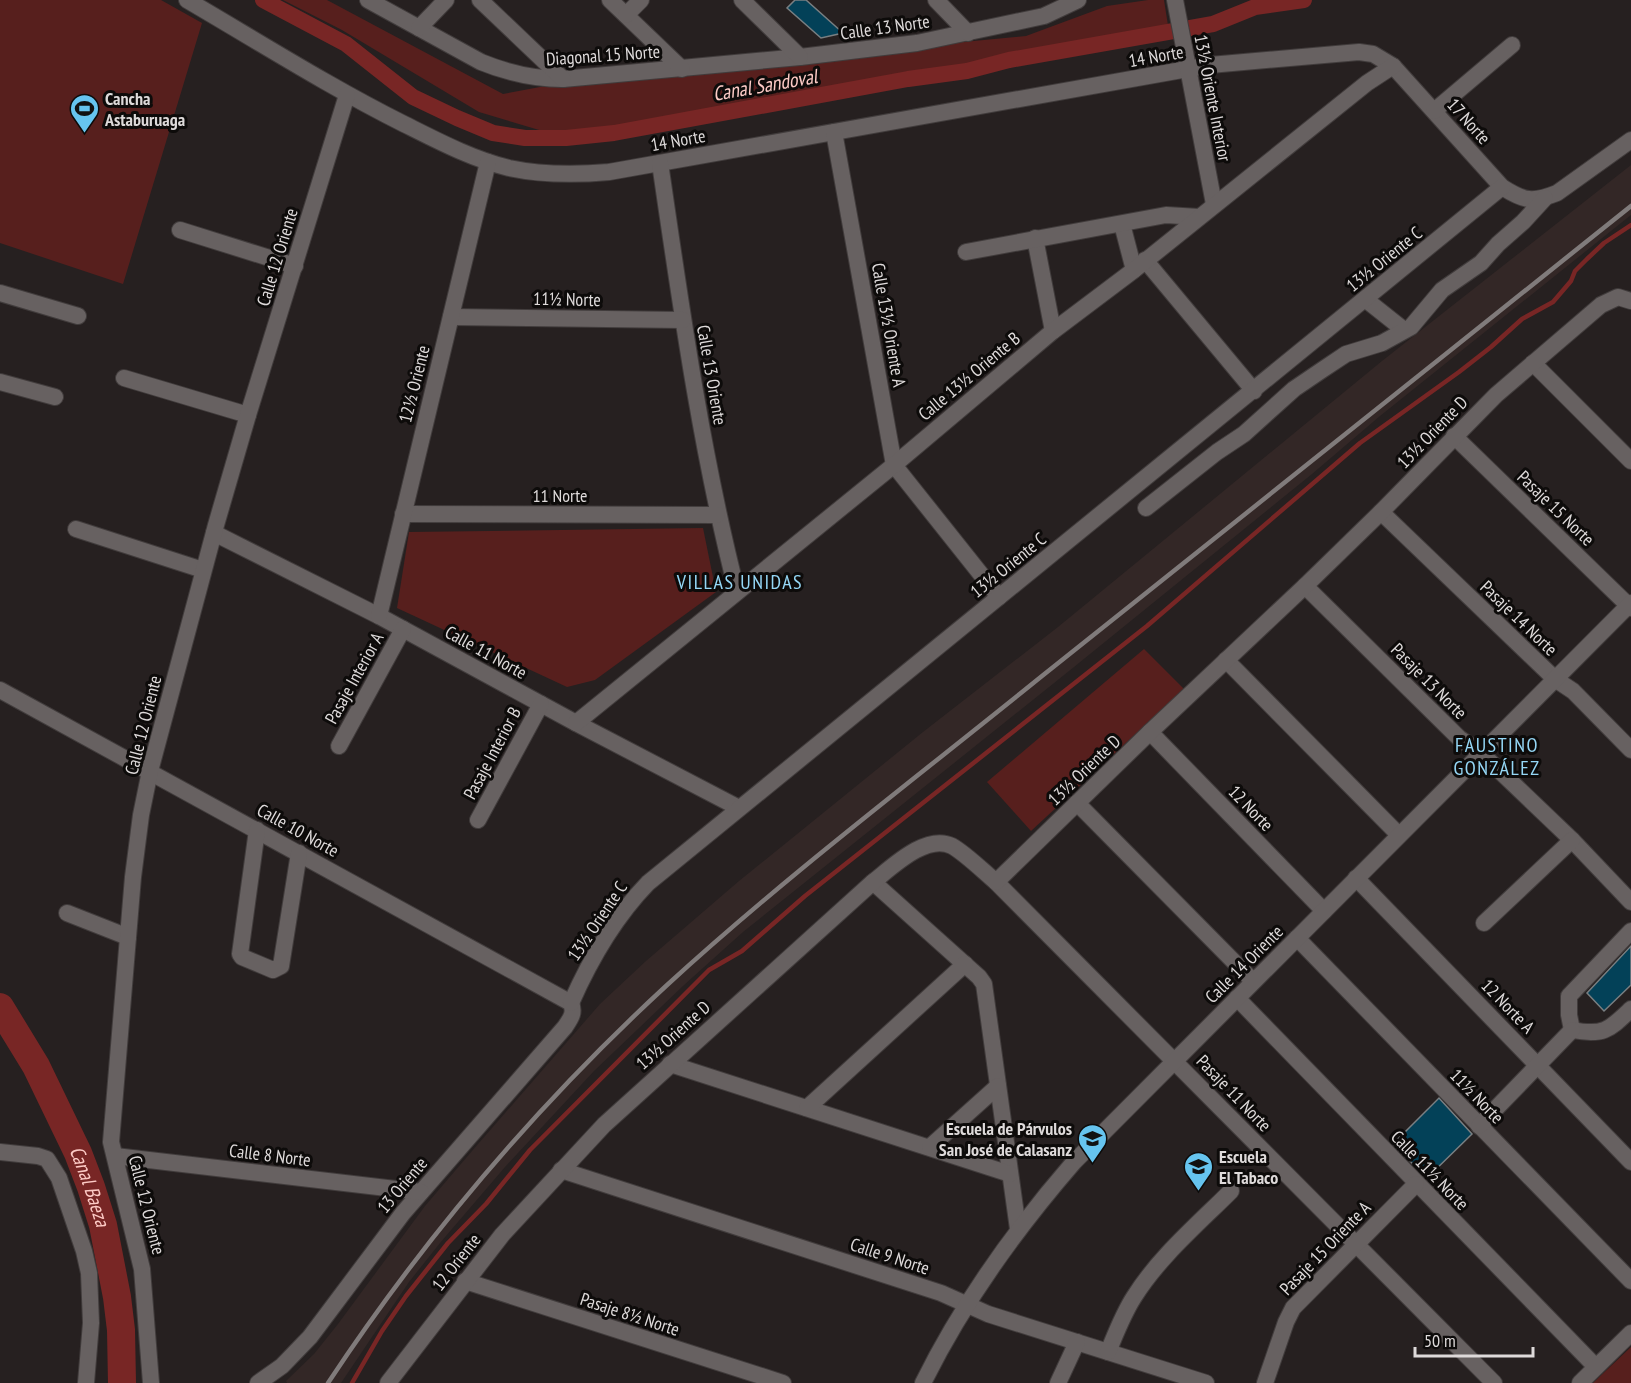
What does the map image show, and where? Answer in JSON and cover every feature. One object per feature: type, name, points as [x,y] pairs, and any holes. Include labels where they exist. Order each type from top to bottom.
[{"type":"street","name":"14 Norte","points":[[187,0],[347,95],[427,136],[488,162],[533,172],[574,174],[609,172],[1210,65],[1359,52],[1373,54],[1393,66]]},
{"type":"street","name":"Diagonal 15 Norte","points":[[368,0],[481,62],[533,78],[563,80],[800,57]]},
{"type":"street","points":[[419,28],[446,0]]},
{"type":"street","points":[[480,0],[563,80]]},
{"type":"street","points":[[610,0],[682,69]]},
{"type":"street","points":[[626,15],[641,0]]},
{"type":"street","points":[[742,0],[800,57]]},
{"type":"street","points":[[936,0],[968,33]]},
{"type":"street","name":"13½ Oriente Interior","points":[[1175,0],[1214,204]]},
{"type":"street","name":"Calle 13 Norte","points":[[800,57],[917,43],[968,33],[1044,16],[1069,2]]},
{"type":"street","points":[[1434,111],[1512,45]]},
{"type":"street","name":"17 Norte","points":[[1393,66],[1502,187],[1520,199],[1545,198]]},
{"type":"street","name":"Calle 13½ Oriente B","points":[[576,723],[894,465],[1053,331],[1367,83],[1393,66]]},
{"type":"street","name":"Calle 12 Oriente","points":[[151,1383],[142,1269],[111,1142],[141,814],[150,771],[203,570],[248,414],[347,95]]},
{"type":"street","name":"Calle 13½ Oriente A","points":[[834,132],[894,465],[999,597]]},
{"type":"street","points":[[1146,508],[1244,434],[1294,389],[1313,376],[1346,354],[1382,343],[1411,327],[1442,290],[1481,263],[1545,198],[1557,193],[1593,169],[1631,140]]},
{"type":"street","name":"12½ Oriente","points":[[379,616],[488,162]]},
{"type":"street","name":"Calle 13 Oriente","points":[[660,163],[682,320],[717,515],[737,592]]},
{"type":"street","name":"13½ Oriente C","points":[[572,1006],[586,968],[636,895],[648,883],[1502,187]]},
{"type":"street","points":[[966,252],[1166,215],[1199,217]]},
{"type":"street","points":[[1122,224],[1139,265],[1254,391]]},
{"type":"street","points":[[180,230],[295,266]]},
{"type":"street","points":[[1035,238],[1053,331]]},
{"type":"street","points":[[0,293],[78,316]]},
{"type":"street","points":[[1365,299],[1404,330]]},
{"type":"street","name":"13½ Oriente D","points":[[561,1170],[604,1125],[670,1064],[873,882],[921,848],[933,844],[951,846],[996,882],[1382,512],[1496,394],[1601,305],[1624,299]]},
{"type":"street","name":"11½ Norte","points":[[451,317],[682,320]]},
{"type":"street","points":[[1533,363],[1631,461]]},
{"type":"street","points":[[124,378],[248,414]]},
{"type":"street","points":[[0,382],[55,397]]},
{"type":"street","name":"Pasaje 15 Norte","points":[[1454,436],[1630,605]]},
{"type":"street","name":"Pasaje 14 Norte","points":[[1382,512],[1555,679],[1573,691],[1631,750]]},
{"type":"street","name":"11 Norte","points":[[403,514],[717,515]]},
{"type":"street","points":[[76,529],[203,570]]},
{"type":"street","name":"Calle 11 Norte","points":[[214,533],[379,616],[739,808]]},
{"type":"street","name":"Pasaje 13 Norte","points":[[1305,586],[1460,738],[1480,753],[1572,840],[1631,902]]},
{"type":"street","name":"Calle 14 Oriente","points":[[923,1383],[989,1268],[1074,1162],[1630,605]]},
{"type":"street","name":"Pasaje Interior A","points":[[339,746],[403,629]]},
{"type":"street","points":[[1226,660],[1399,835]]},
{"type":"street","name":"Calle 10 Norte","points":[[0,690],[299,853],[572,1006]]},
{"type":"street","name":"Pasaje Interior B","points":[[478,820],[541,704]]},
{"type":"street","name":"12 Norte","points":[[1150,732],[1324,911]]},
{"type":"street","points":[[1077,804],[1253,981]]},
{"type":"street","points":[[257,830],[240,954],[242,957],[273,970],[281,966],[299,853]]},
{"type":"street","points":[[1484,923],[1572,840]]},
{"type":"street","name":"12 Norte A","points":[[1356,879],[1631,1162]]},
{"type":"street","points":[[873,882],[980,977],[984,984],[1018,1229]]},
{"type":"street","name":"Pasaje 11 Norte","points":[[996,882],[1494,1383]]},
{"type":"street","points":[[67,914],[128,937]]},
{"type":"street","points":[[1572,1030],[1569,996],[1631,931]]},
{"type":"street","name":"11½ Norte","points":[[1297,938],[1631,1281]]},
{"type":"street","points":[[807,1108],[965,964]]},
{"type":"street","name":"Calle 11½ Norte","points":[[1237,998],[1596,1368]]},
{"type":"street","name":"13 Oriente","points":[[258,1383],[290,1359],[317,1330],[421,1192],[565,1027],[571,1018],[572,1006]]},
{"type":"street","points":[[1572,1030],[1590,1034],[1611,1029],[1631,1010]]},
{"type":"street","points":[[1479,1126],[1572,1030]]},
{"type":"street","points":[[670,1064],[1010,1173]]},
{"type":"street","points":[[930,1148],[998,1086]]},
{"type":"street","points":[[0,1152],[47,1158],[59,1178],[84,1251],[91,1291],[86,1383]]},
{"type":"street","name":"Calle 8 Norte","points":[[115,1156],[421,1192]]},
{"type":"street","name":"12 Oriente","points":[[391,1382],[465,1281],[502,1235],[561,1170]]},
{"type":"street","name":"Calle 9 Norte","points":[[561,1170],[941,1293],[988,1314],[1206,1383]]},
{"type":"street","name":"Pasaje 15 Oriente A","points":[[1265,1383],[1293,1308],[1416,1184]]},
{"type":"street","points":[[1108,1352],[1126,1310],[1140,1288],[1168,1255],[1232,1191]]},
{"type":"street","name":"Pasaje 8½ Norte","points":[[465,1281],[783,1383]]},
{"type":"street","points":[[1580,1383],[1631,1333]]},
{"type":"street","points":[[1058,1383],[1077,1342]]},
{"type":"shaded area","name":"Cancha Astaburuaga","points":[[0,0],[161,0],[202,23],[123,284],[0,243]]},
{"type":"shaded area","points":[[283,0],[327,0],[503,94],[588,78],[1026,36],[1107,6],[1148,0],[1164,0],[1169,32],[566,138],[479,112],[342,30]]},
{"type":"shaded area","points":[[1631,165],[1631,215],[743,932],[594,1071],[505,1167],[409,1282],[341,1383],[287,1383],[286,1381],[314,1354],[338,1324],[425,1206],[600,1004],[646,961],[739,881],[923,732],[1058,627],[1382,361]]},
{"type":"shaded area","points":[[703,528],[716,592],[595,680],[567,687],[397,608],[409,532]]},
{"type":"shaded area","points":[[1144,649],[1184,689],[1031,831],[987,782]]},
{"type":"shaded area","points":[[1631,1347],[1631,1383],[1593,1383]]},
{"type":"building","points":[[795,0],[806,0],[843,33],[821,38],[787,8]]},
{"type":"building","points":[[1631,946],[1631,985],[1604,1011],[1587,993]]},
{"type":"building","points":[[1439,1098],[1472,1134],[1427,1178],[1393,1144]]},
{"type":"waterway","name":"Canal Sandoval","points":[[263,0],[346,44],[413,97],[493,133],[525,138],[566,138],[614,133],[908,79],[967,71],[1009,60],[1213,24],[1255,7],[1304,0]]},
{"type":"waterway","points":[[352,1383],[382,1331],[406,1296],[448,1243],[486,1204],[530,1150],[709,970],[742,951],[805,896],[1147,626],[1360,443],[1459,372],[1522,319],[1553,302],[1571,281],[1575,271],[1587,259],[1604,243],[1631,225]]},
{"type":"waterway","name":"Canal Baeza","points":[[0,1007],[36,1066],[78,1153],[91,1187],[103,1225],[117,1297],[121,1330],[122,1383]]},
{"type":"railway","points":[[328,1383],[403,1276],[485,1174],[573,1077],[711,945],[852,828],[1631,206]]},
{"type":"place","name":"Cancha Astaburuaga","points":[[84,134]]},
{"type":"place","name":"Escuela de Párvulos San José de Calasanz","points":[[1093,1164]]},
{"type":"place","name":"Escuela El Tabaco","points":[[1198,1192]]},
{"type":"district","name":"VILLAS UNIDAS","points":[[740,582]]},
{"type":"district","name":"FAUSTINO GONZÁLEZ","points":[[1497,756]]}]
